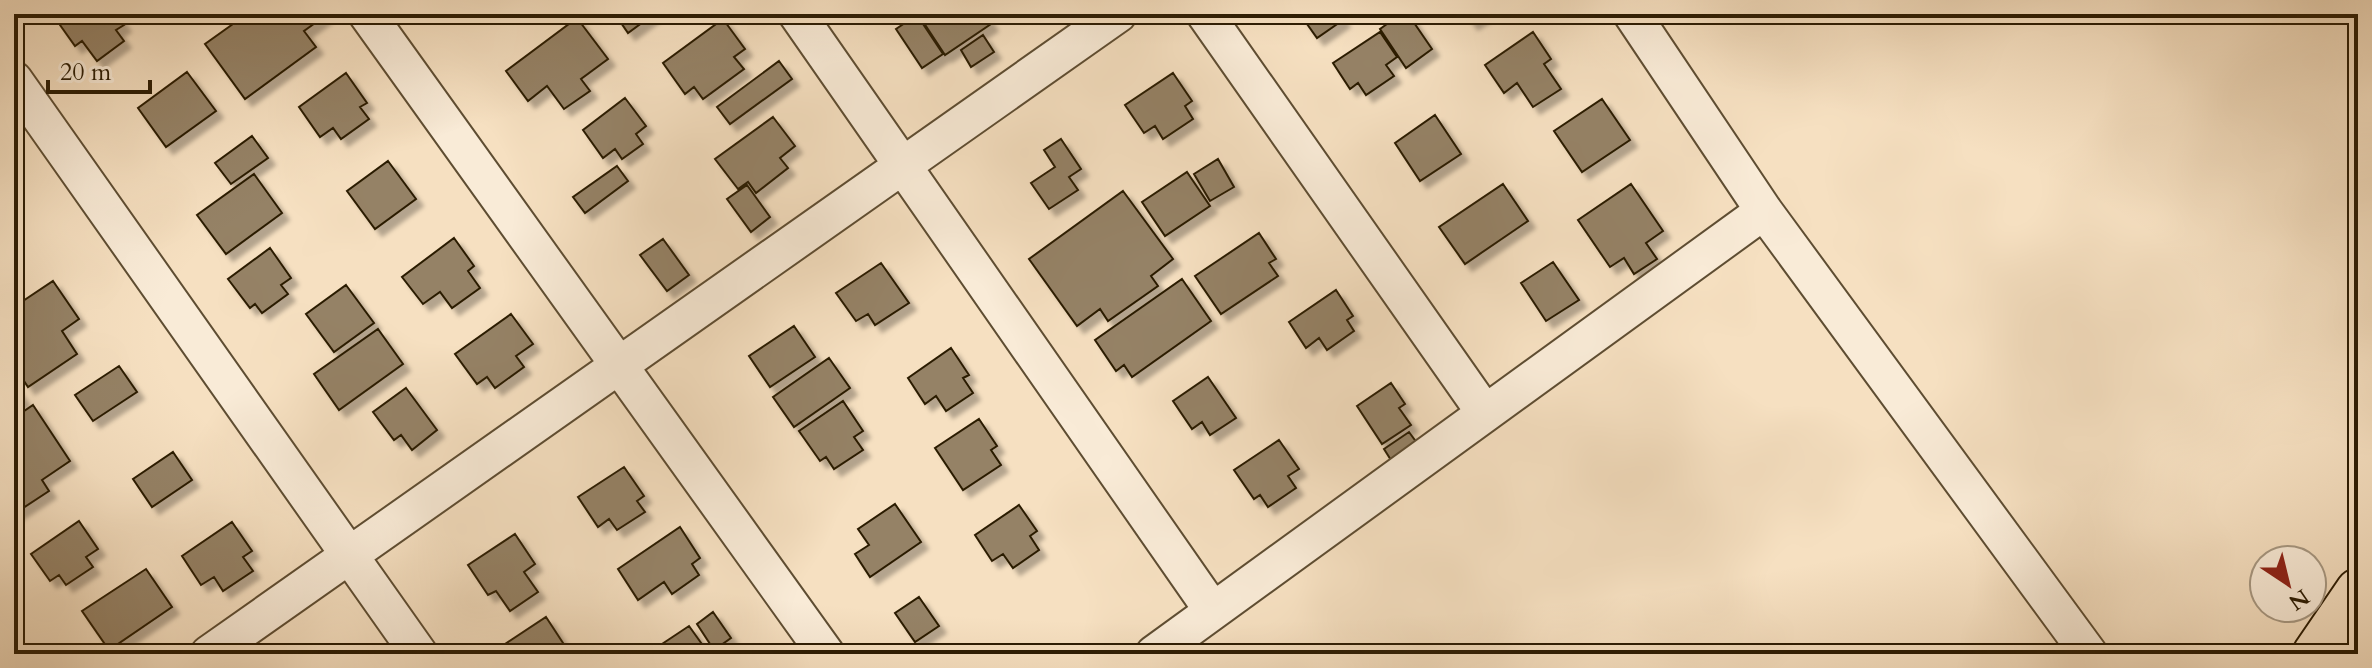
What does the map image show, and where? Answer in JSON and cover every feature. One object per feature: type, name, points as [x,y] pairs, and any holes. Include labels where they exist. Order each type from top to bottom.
[{"type":"main road","points":[[2315,654],[2358,591]]},
{"type":"street","points":[[367,14],[826,654]]},
{"type":"street","points":[[797,14],[1213,611]]},
{"type":"street","points":[[209,654],[1118,14]]},
{"type":"street","points":[[1205,14],[1485,413]]},
{"type":"street","points":[[1632,14],[1764,211],[2089,654]]},
{"type":"street","points":[[14,80],[419,654]]},
{"type":"street","points":[[1154,654],[1764,211]]},
{"type":"building","points":[[75,14],[116,14],[124,25],[116,30],[124,41],[97,61],[82,41],[75,46],[60,25]]},
{"type":"building","points":[[247,14],[325,16],[304,31],[316,47],[245,99],[205,44]]},
{"type":"building","points":[[615,14],[654,14],[628,33]]},
{"type":"building","points":[[918,14],[984,14],[991,24],[945,55]]},
{"type":"building","points":[[1300,14],[1339,14],[1343,20],[1317,38]]},
{"type":"building","points":[[1401,14],[1408,14],[1432,49],[1406,68],[1380,29]]},
{"type":"building","points":[[1465,14],[1485,14],[1471,23]]},
{"type":"building","points":[[917,15],[943,54],[922,68],[896,29]]},
{"type":"building","points":[[577,18],[608,59],[581,79],[590,91],[564,109],[547,86],[528,101],[506,71]]},
{"type":"building","points":[[723,19],[745,49],[734,57],[744,69],[703,99],[694,87],[685,94],[663,63]]},
{"type":"building","points":[[1380,32],[1397,57],[1386,65],[1394,76],[1366,95],[1358,83],[1350,89],[1333,63]]},
{"type":"building","points":[[1533,32],[1551,59],[1544,64],[1561,89],[1533,107],[1517,83],[1504,93],[1485,65]]},
{"type":"building","points":[[983,35],[994,52],[971,67],[961,50]]},
{"type":"building","points":[[779,61],[792,79],[730,124],[717,107]]},
{"type":"building","points":[[187,72],[216,111],[166,147],[138,108]]},
{"type":"building","points":[[346,73],[367,103],[360,107],[369,119],[341,139],[333,128],[320,137],[299,107]]},
{"type":"building","points":[[1173,73],[1192,101],[1185,106],[1193,119],[1163,139],[1155,126],[1144,133],[1125,105]]},
{"type":"building","points":[[625,98],[646,126],[636,134],[643,144],[622,159],[615,149],[603,158],[583,130]]},
{"type":"building","points":[[1602,99],[1630,140],[1582,172],[1554,131]]},
{"type":"building","points":[[1435,115],[1461,154],[1420,181],[1395,143]]},
{"type":"building","points":[[773,117],[795,146],[780,158],[788,168],[756,193],[748,182],[738,189],[715,159]]},
{"type":"building","points":[[252,136],[268,158],[231,184],[215,163]]},
{"type":"building","points":[[1061,139],[1081,169],[1069,177],[1078,190],[1049,209],[1031,183],[1055,167],[1044,150]]},
{"type":"building","points":[[1218,159],[1234,187],[1210,201],[1194,174]]},
{"type":"building","points":[[388,161],[416,199],[375,229],[347,191]]},
{"type":"building","points":[[617,166],[628,181],[585,213],[573,197]]},
{"type":"building","points":[[1187,172],[1210,206],[1165,236],[1142,202]]},
{"type":"building","points":[[254,174],[282,213],[226,254],[197,215]]},
{"type":"building","points":[[1503,184],[1528,221],[1465,264],[1439,227]]},
{"type":"building","points":[[1631,184],[1663,231],[1646,243],[1657,259],[1634,274],[1624,258],[1610,267],[1578,220]]},
{"type":"building","points":[[747,185],[770,217],[751,232],[727,199]]},
{"type":"building","points":[[1123,191],[1173,259],[1151,276],[1158,286],[1108,321],[1100,309],[1077,326],[1029,259]]},
{"type":"building","points":[[1259,233],[1276,259],[1269,263],[1278,276],[1221,314],[1195,276]]},
{"type":"building","points":[[454,238],[474,266],[468,271],[480,288],[452,308],[440,292],[423,304],[402,277]]},
{"type":"building","points":[[663,239],[689,275],[667,291],[640,255]]},
{"type":"building","points":[[270,248],[291,278],[281,285],[288,294],[262,313],[255,304],[250,308],[228,279]]},
{"type":"building","points":[[1553,262],[1579,300],[1546,321],[1521,283]]},
{"type":"building","points":[[881,263],[909,303],[875,325],[868,314],[856,321],[836,293]]},
{"type":"building","points":[[1182,279],[1211,321],[1132,377],[1124,365],[1116,371],[1095,340]]},
{"type":"building","points":[[53,281],[79,319],[62,331],[77,354],[28,387],[14,366],[14,307]]},
{"type":"building","points":[[346,285],[374,323],[334,352],[306,314]]},
{"type":"building","points":[[1336,290],[1353,316],[1347,320],[1354,331],[1327,350],[1319,338],[1306,348],[1289,322]]},
{"type":"building","points":[[511,314],[533,344],[516,356],[524,367],[495,388],[487,377],[477,384],[455,354]]},
{"type":"building","points":[[794,326],[815,357],[770,387],[749,356]]},
{"type":"building","points":[[378,329],[403,364],[339,410],[314,374]]},
{"type":"building","points":[[951,348],[969,375],[963,378],[973,393],[946,411],[936,396],[925,404],[908,378]]},
{"type":"building","points":[[829,358],[850,388],[794,427],[773,397]]},
{"type":"building","points":[[119,366],[137,392],[93,421],[75,395]]},
{"type":"building","points":[[1208,377],[1236,418],[1210,435],[1202,422],[1192,429],[1173,401]]},
{"type":"building","points":[[1391,383],[1405,404],[1399,408],[1411,425],[1382,444],[1357,406]]},
{"type":"building","points":[[14,386],[23,399],[14,405]]},
{"type":"building","points":[[406,388],[437,430],[412,450],[401,435],[394,440],[373,412]]},
{"type":"building","points":[[843,401],[863,431],[854,437],[863,450],[834,469],[826,457],[820,461],[799,431]]},
{"type":"building","points":[[33,405],[70,461],[42,480],[49,491],[14,514],[14,418]]},
{"type":"building","points":[[979,419],[997,446],[991,450],[1001,465],[963,490],[935,448]]},
{"type":"building","points":[[1409,432],[1417,443],[1391,460],[1384,449]]},
{"type":"building","points":[[1279,440],[1299,469],[1288,476],[1296,488],[1268,507],[1260,495],[1254,499],[1234,470]]},
{"type":"building","points":[[173,452],[192,480],[152,507],[133,479]]},
{"type":"building","points":[[624,467],[644,496],[637,501],[645,512],[617,530],[609,519],[598,527],[578,497]]},
{"type":"building","points":[[895,504],[921,542],[870,577],[855,554],[869,545],[858,529]]},
{"type":"building","points":[[1019,505],[1037,531],[1030,536],[1039,550],[1013,568],[1003,554],[992,561],[975,535]]},
{"type":"building","points":[[79,521],[98,549],[86,557],[93,567],[66,585],[59,575],[50,581],[31,554]]},
{"type":"building","points":[[232,522],[252,551],[243,557],[253,571],[223,591],[214,577],[201,585],[182,556]]},
{"type":"building","points":[[680,527],[700,558],[692,564],[699,575],[672,594],[664,582],[638,600],[618,569]]},
{"type":"building","points":[[515,534],[535,564],[524,572],[538,592],[510,611],[496,591],[488,595],[468,565]]},
{"type":"building","points":[[146,569],[172,607],[109,650],[82,611]]},
{"type":"building","points":[[919,597],[939,626],[915,642],[895,613]]},
{"type":"building","points":[[713,612],[731,638],[714,650],[697,624]]},
{"type":"building","points":[[546,617],[565,646],[554,654],[503,654],[499,648]]},
{"type":"building","points":[[689,626],[709,654],[647,654]]},
{"type":"building","points":[[988,646],[993,654],[977,654]]}]
